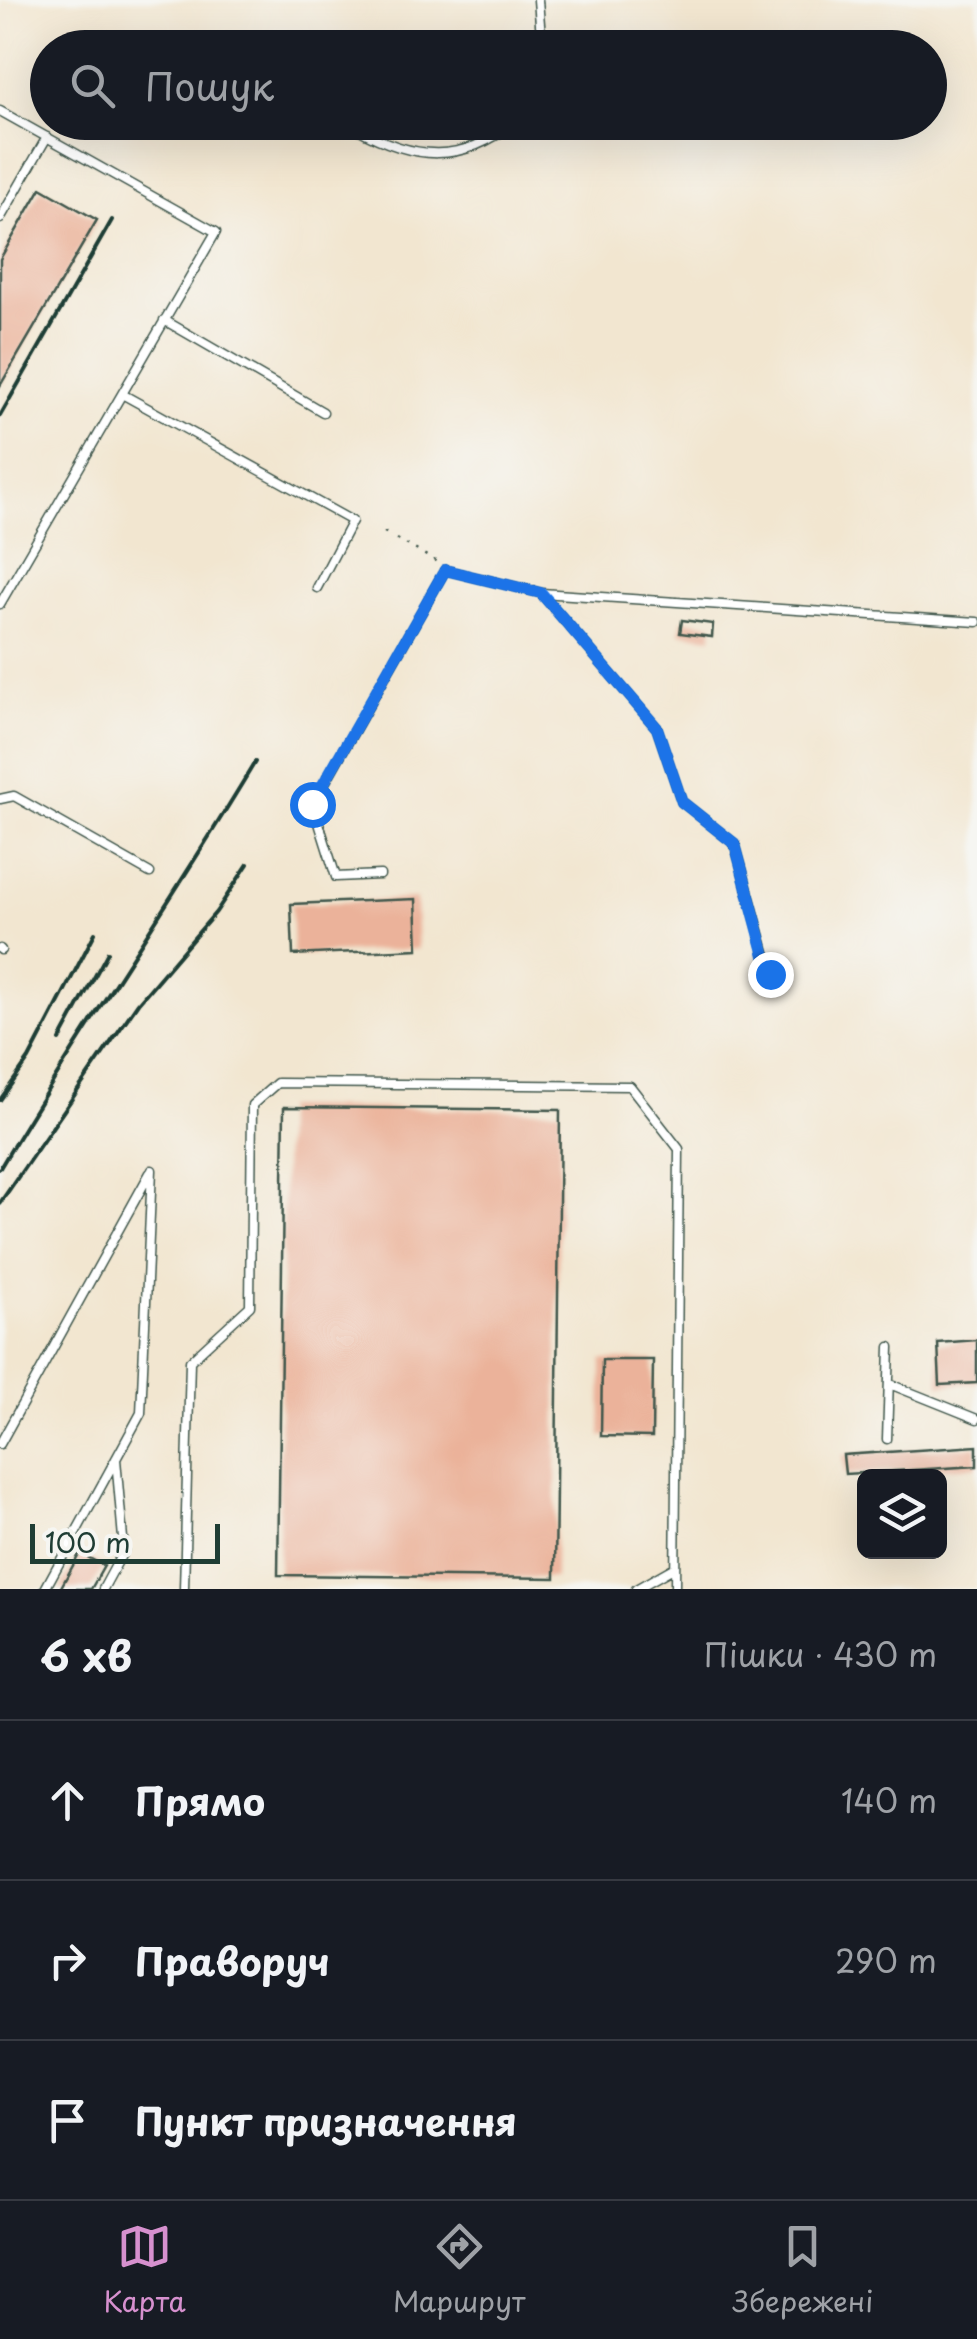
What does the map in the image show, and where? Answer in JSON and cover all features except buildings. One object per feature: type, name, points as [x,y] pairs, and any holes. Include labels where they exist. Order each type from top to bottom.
[{"type":"lane","points":[[538,0],[540,30]]},
{"type":"lane","points":[[0,111],[30,128]]},
{"type":"lane","points":[[0,219],[45,140]]},
{"type":"lane","points":[[0,604],[4,590],[216,232],[52,140]]},
{"type":"lane","points":[[378,140],[393,148],[444,155],[492,140]]},
{"type":"lane","points":[[164,320],[323,412]]},
{"type":"lane","points":[[122,394],[352,521],[317,588]]},
{"type":"lane","points":[[380,875],[336,877],[312,804],[445,570],[541,593],[977,622]]},
{"type":"lane","points":[[541,593],[657,728],[682,802],[735,844],[770,974]]},
{"type":"lane","points":[[0,799],[14,796],[150,873]]},
{"type":"lane","points":[[184,1589],[190,1362],[250,1306],[252,1105],[277,1083],[630,1086],[680,1149],[674,1589]]},
{"type":"lane","points":[[0,1444],[152,1170],[141,1413],[45,1589]]},
{"type":"lane","points":[[887,1439],[885,1407],[892,1385],[890,1347]]},
{"type":"lane","points":[[892,1385],[977,1419]]},
{"type":"lane","points":[[103,1589],[124,1550],[116,1459]]},
{"type":"lane","points":[[636,1589],[675,1567]]},
{"type":"path","points":[[384,532],[390,535]]},
{"type":"path","points":[[397,539],[427,554],[445,570]]},
{"type":"railway","points":[[0,416],[112,220]]},
{"type":"railway","points":[[0,1168],[255,762]]},
{"type":"railway","points":[[0,1203],[138,1003],[216,912],[248,864]]},
{"type":"railway","points":[[0,1100],[29,1059],[95,933]]},
{"type":"railway","points":[[60,1040],[108,952]]},
{"type":"route","points":[[312,804],[445,570],[541,593],[657,728],[682,802],[735,844],[770,974]]}]
